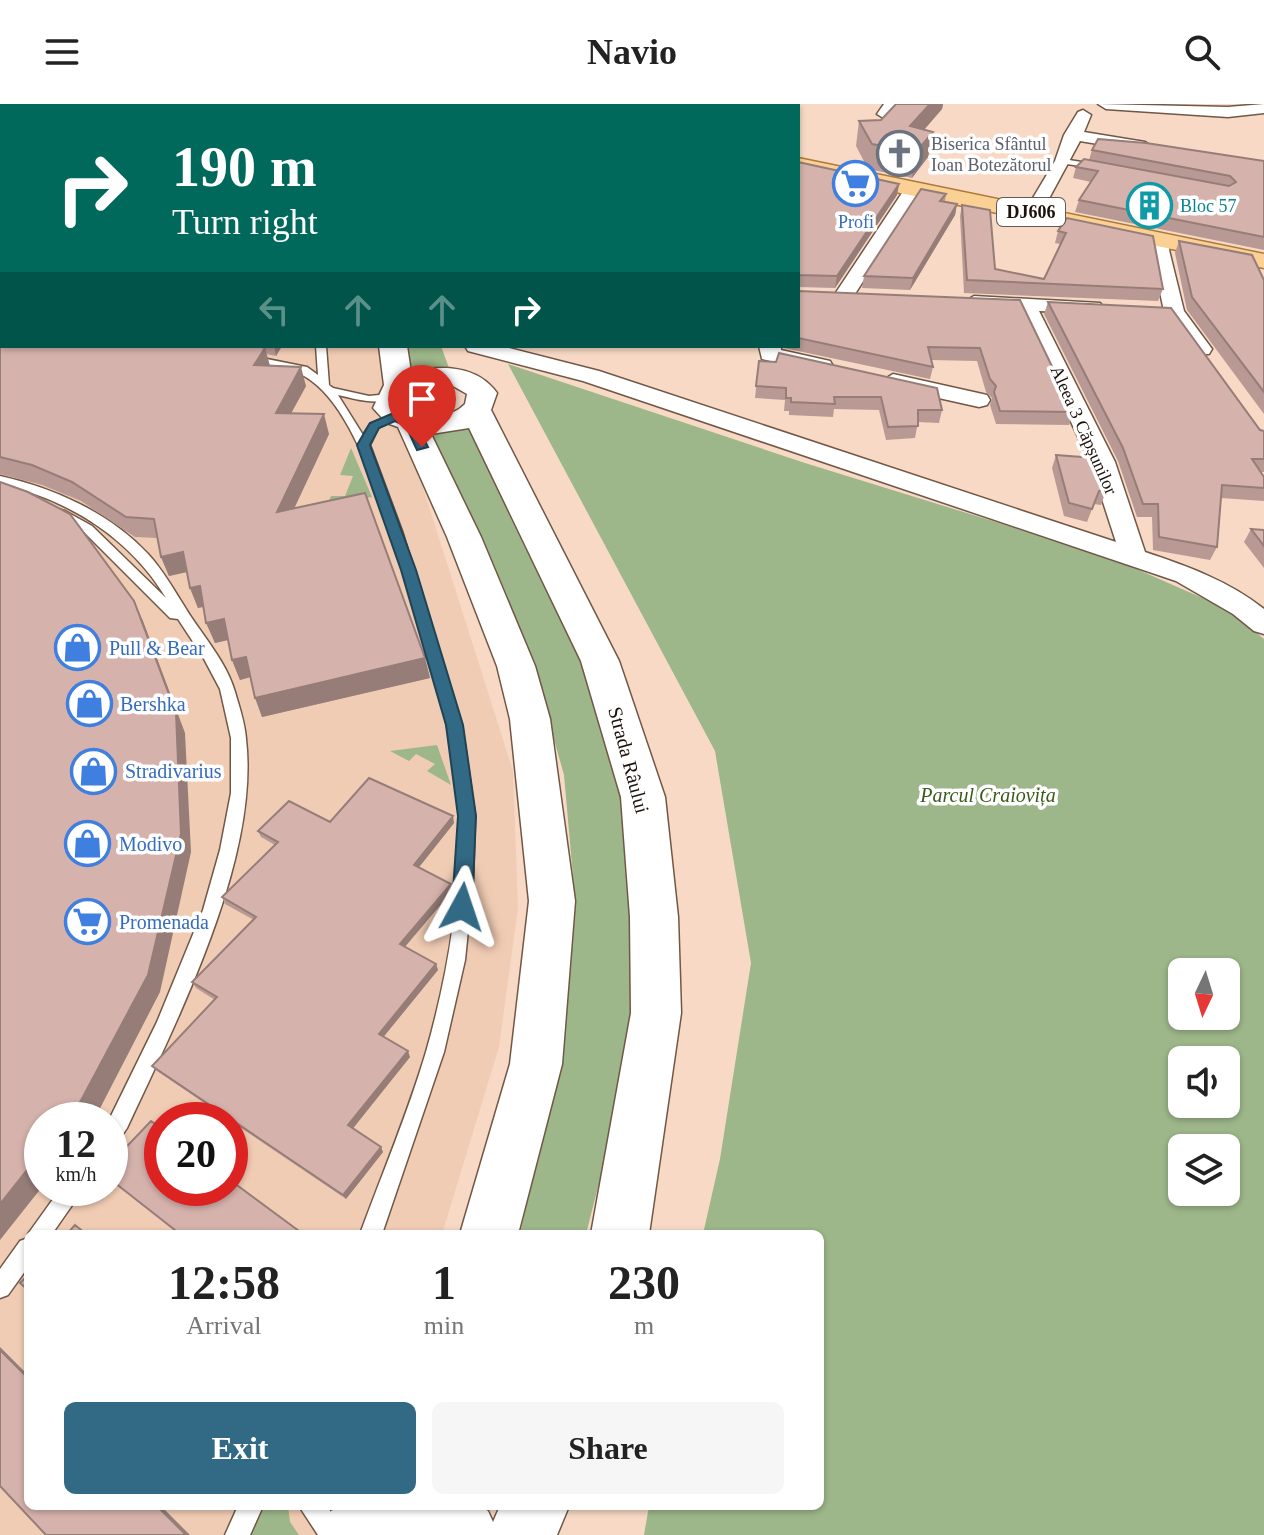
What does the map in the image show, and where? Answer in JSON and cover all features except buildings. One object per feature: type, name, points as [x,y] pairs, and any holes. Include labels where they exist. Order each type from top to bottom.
[{"type":"main road","name":"DJ606","points":[[800,165],[1264,261]]},
{"type":"main road","points":[[393,348],[399,406],[464,537],[516,666],[530,719],[552,901],[536,1064],[490,1230]]},
{"type":"main road","name":"Strada Râului","points":[[450,348],[466,394],[600,661],[643,797],[654,917],[656,1013],[621,1230]]},
{"type":"main road","points":[[425,378],[466,394],[451,423],[399,406],[425,378]]},
{"type":"main road","points":[[522,1535],[533,1510]]},
{"type":"main road","points":[[362,1525],[425,1518],[448,1525],[464,1535]]},
{"type":"street","points":[[1033,213],[1063,161],[1072,135],[1089,104]]},
{"type":"street","points":[[1106,104],[1228,112],[1264,108]]},
{"type":"street","points":[[1072,135],[1167,150]]},
{"type":"street","points":[[873,298],[836,296],[914,188]]},
{"type":"street","points":[[1161,240],[1166,311],[1210,361]]},
{"type":"street","points":[[949,301],[1114,308]]},
{"type":"street","name":"Aleea 3 Căpșunilor","points":[[1025,304],[1090,436],[1128,529],[1133,559]]},
{"type":"street","points":[[484,348],[591,376],[1186,575],[1243,607],[1264,624]]},
{"type":"street","points":[[770,348],[770,354],[845,371]]},
{"type":"street","points":[[875,377],[979,400]]},
{"type":"lane","points":[[1063,161],[1117,171]]},
{"type":"lane","points":[[321,348],[326,388]]},
{"type":"lane","points":[[229,356],[303,369],[326,388],[364,445],[409,570],[455,725],[467,816],[465,881],[456,960],[438,1037],[405,1145],[373,1230]]},
{"type":"lane","points":[[326,388],[399,406]]},
{"type":"lane","points":[[364,445],[374,426],[399,406]]},
{"type":"lane","points":[[0,480],[50,495],[124,539],[143,556],[209,653],[228,692],[237,733],[240,765],[231,838],[190,971],[128,1104]]},
{"type":"lane","points":[[0,491],[43,506],[88,529],[193,631]]},
{"type":"lane","points":[[42,1230],[60,1206]]},
{"type":"lane","points":[[0,1287],[24,1254]]},
{"type":"lane","points":[[237,1535],[249,1510]]},
{"type":"lane","points":[[322,1510],[362,1525]]},
{"type":"shaded area","points":[[0,348],[379,348],[513,771],[518,908],[499,1047],[443,1230],[24,1230],[24,1510],[347,1510],[335,1535],[0,1535]]},
{"type":"green space","points":[[406,348],[442,348],[449,368],[413,370]]},
{"type":"green space","name":"Parcul Craiovița","points":[[508,364],[805,463],[1109,557],[1230,610],[1264,639],[1264,1535],[644,1535],[648,1510],[824,1510],[824,1230],[704,1230],[720,1159],[751,963],[715,751]]},
{"type":"green space","points":[[476,426],[586,659],[621,779],[635,902],[629,1066],[587,1230],[521,1230],[559,1057],[575,899],[564,775],[532,661],[431,434]]},
{"type":"green space","points":[[351,448],[372,497],[327,505],[331,496],[345,496],[353,476],[340,475]]},
{"type":"green space","points":[[437,745],[451,785],[427,771],[435,764],[416,754],[409,761],[390,751]]},
{"type":"green space","points":[[262,1510],[288,1510],[290,1522],[299,1535],[250,1535]]},
{"type":"place","name":"Biserica Sfântul Ioan Botezătorul","points":[[900,154]]},
{"type":"place","name":"Profi","points":[[856,184]]},
{"type":"place","name":"Bloc 57","points":[[1149,206]]},
{"type":"place","name":"Pull & Bear","points":[[78,648]]},
{"type":"place","name":"Bershka","points":[[89,704]]},
{"type":"place","name":"Stradivarius","points":[[94,771]]},
{"type":"place","name":"Modivo","points":[[88,844]]},
{"type":"place","name":"Promenada","points":[[88,922]]},
{"type":"route","points":[[422,447],[411,423],[395,417],[374,426],[364,445],[409,570],[455,725],[467,816],[462,907]]}]
